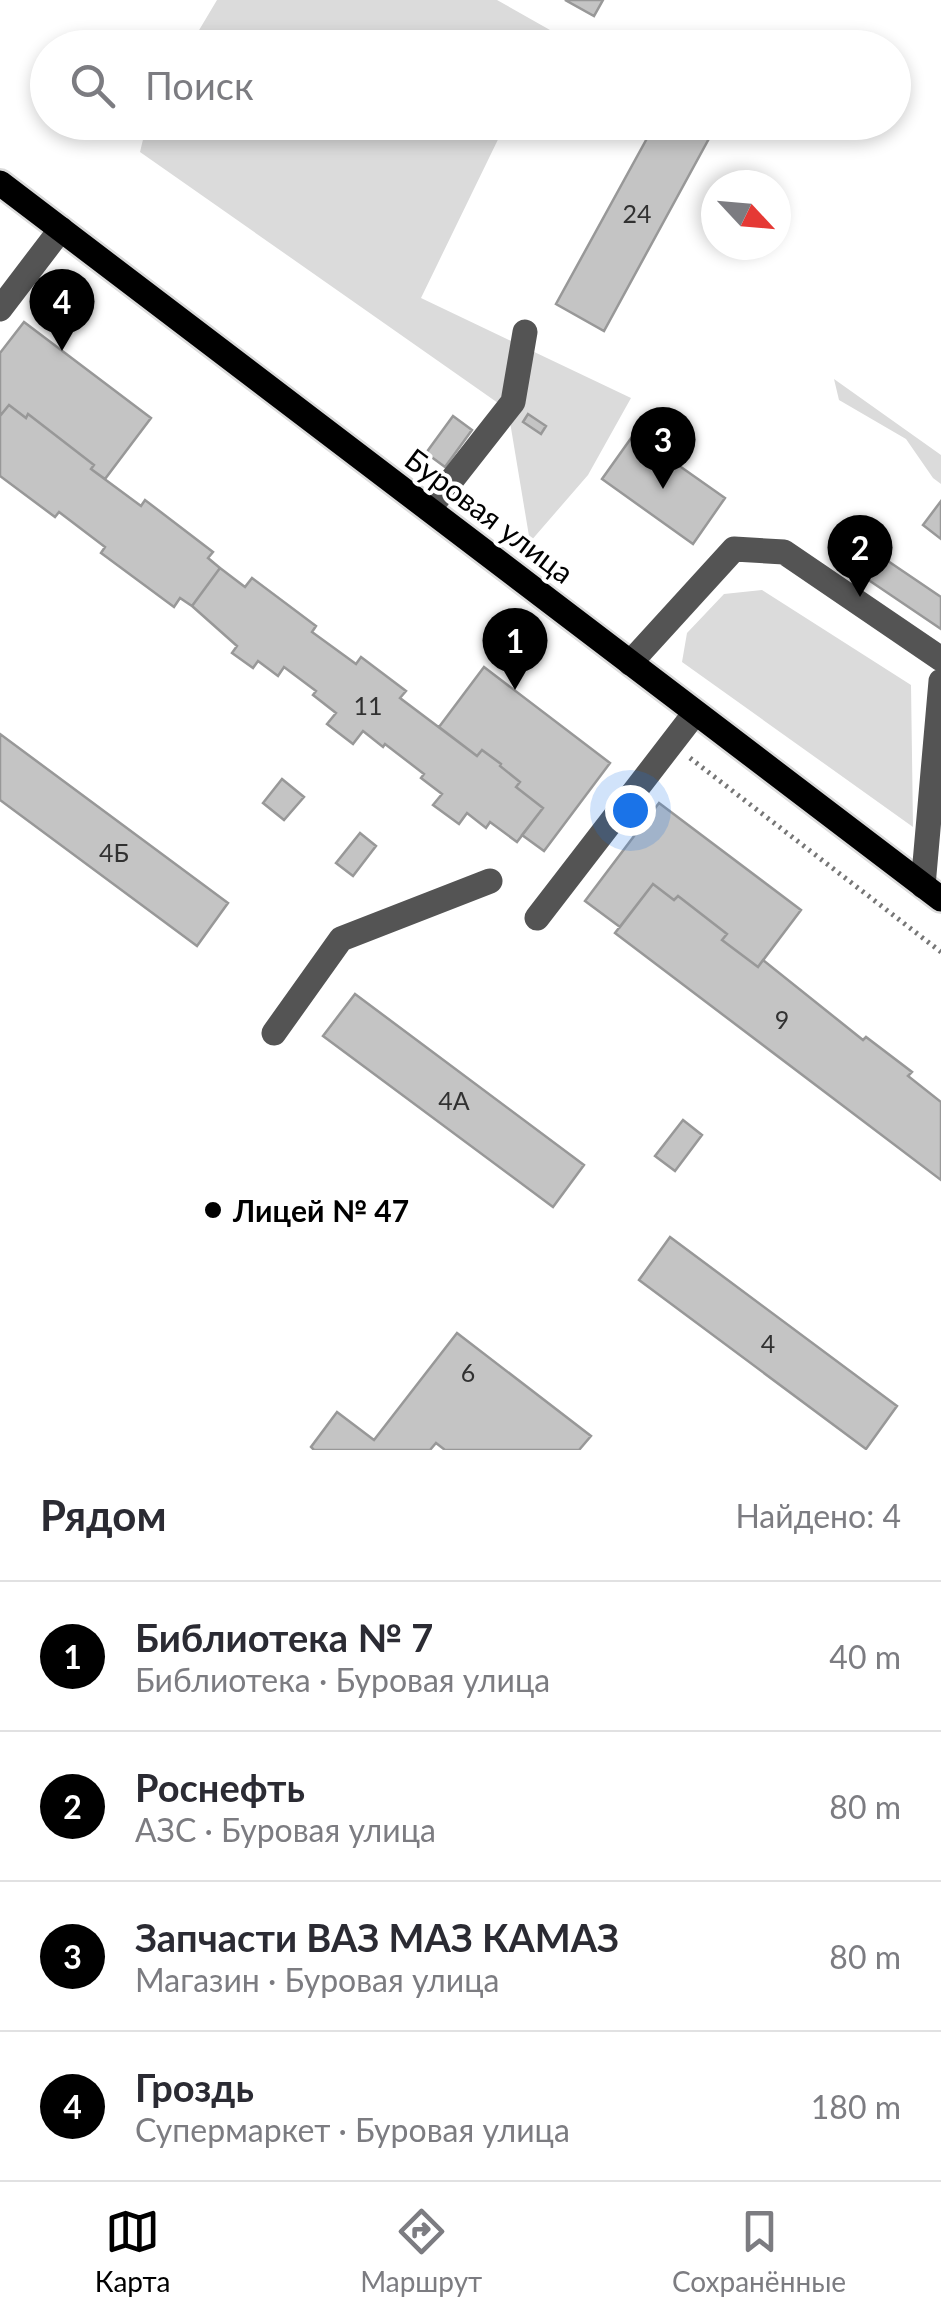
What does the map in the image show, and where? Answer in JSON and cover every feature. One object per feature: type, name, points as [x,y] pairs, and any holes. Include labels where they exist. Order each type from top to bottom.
[{"type":"main road","name":"Буровая улица","points":[[0,183],[932,892]]},
{"type":"street","points":[[0,309],[61,229]]},
{"type":"street","points":[[429,510],[512,402],[525,332]]},
{"type":"street","points":[[630,663],[734,550],[784,552],[941,659]]},
{"type":"street","points":[[932,892],[941,681]]},
{"type":"street","points":[[537,918],[695,713]]},
{"type":"street","points":[[274,1033],[341,939],[490,881]]},
{"type":"path","points":[[672,743],[941,952]]},
{"type":"shaded area","points":[[217,0],[497,0],[550,30],[199,30]]},
{"type":"shaded area","points":[[143,140],[498,140],[421,298],[631,398],[588,475],[530,542],[508,410],[140,152]]},
{"type":"shaded area","points":[[834,379],[941,455],[941,484],[906,439],[839,400]]},
{"type":"shaded area","points":[[762,590],[911,685],[913,827],[682,662],[687,633],[724,594]]},
{"type":"building","points":[[565,0],[603,0],[594,16]]},
{"type":"building","points":[[646,140],[708,140],[604,331],[556,304]]},
{"type":"building","points":[[24,322],[151,418],[105,479],[91,469],[94,465],[28,414],[26,418],[9,405],[0,416],[0,353]]},
{"type":"building","points":[[9,405],[26,418],[28,414],[141,506],[145,500],[213,552],[208,558],[220,568],[192,606],[180,598],[174,607],[101,553],[105,547],[59,512],[55,517],[0,476],[0,416]]},
{"type":"building","points":[[528,414],[546,426],[541,434],[523,422]]},
{"type":"building","points":[[453,416],[472,430],[445,467],[426,453]]},
{"type":"building","points":[[634,434],[725,498],[693,544],[602,479]]},
{"type":"building","points":[[941,501],[941,539],[923,525]]},
{"type":"building","points":[[882,557],[941,597],[941,629],[867,579]]},
{"type":"building","points":[[220,568],[245,587],[252,578],[316,626],[312,632],[356,664],[361,657],[406,691],[400,698],[477,756],[482,750],[501,764],[520,782],[516,787],[543,808],[517,842],[490,822],[486,828],[467,813],[459,824],[433,805],[442,794],[421,778],[424,774],[363,731],[353,744],[327,724],[336,713],[313,695],[316,691],[284,667],[278,676],[258,661],[253,668],[232,653],[237,646],[192,606]]},
{"type":"building","points":[[484,667],[610,763],[544,851],[522,835],[543,808],[516,787],[520,782],[501,764],[482,750],[477,756],[439,727]]},
{"type":"building","points":[[0,734],[228,903],[197,946],[0,800]]},
{"type":"building","points":[[282,779],[304,797],[284,820],[263,803]]},
{"type":"building","points":[[659,803],[801,910],[758,967],[722,940],[727,934],[678,896],[674,900],[653,884],[620,927],[585,901]]},
{"type":"building","points":[[360,833],[376,846],[353,876],[336,863]]},
{"type":"building","points":[[653,884],[674,900],[678,896],[727,934],[722,940],[758,967],[763,960],[863,1040],[866,1037],[912,1072],[908,1076],[941,1102],[941,1180],[615,933]]},
{"type":"building","points":[[355,994],[584,1165],[553,1207],[323,1036]]},
{"type":"building","points":[[683,1120],[702,1135],[675,1171],[655,1156]]},
{"type":"building","points":[[670,1237],[897,1406],[866,1449],[639,1280]]},
{"type":"building","points":[[457,1333],[591,1436],[579,1450],[445,1450],[436,1443],[430,1450],[311,1447],[337,1412],[374,1440]]},
{"type":"place","name":"Гроздь","points":[[62,351]]},
{"type":"place","name":"Запчасти ВАЗ МАЗ КАМАЗ","points":[[663,489]]},
{"type":"place","name":"Роснефть","points":[[860,597]]},
{"type":"place","name":"Библиотека № 7","points":[[515,690]]},
{"type":"place","name":"Лицей № 47","points":[[213,1210]]}]
